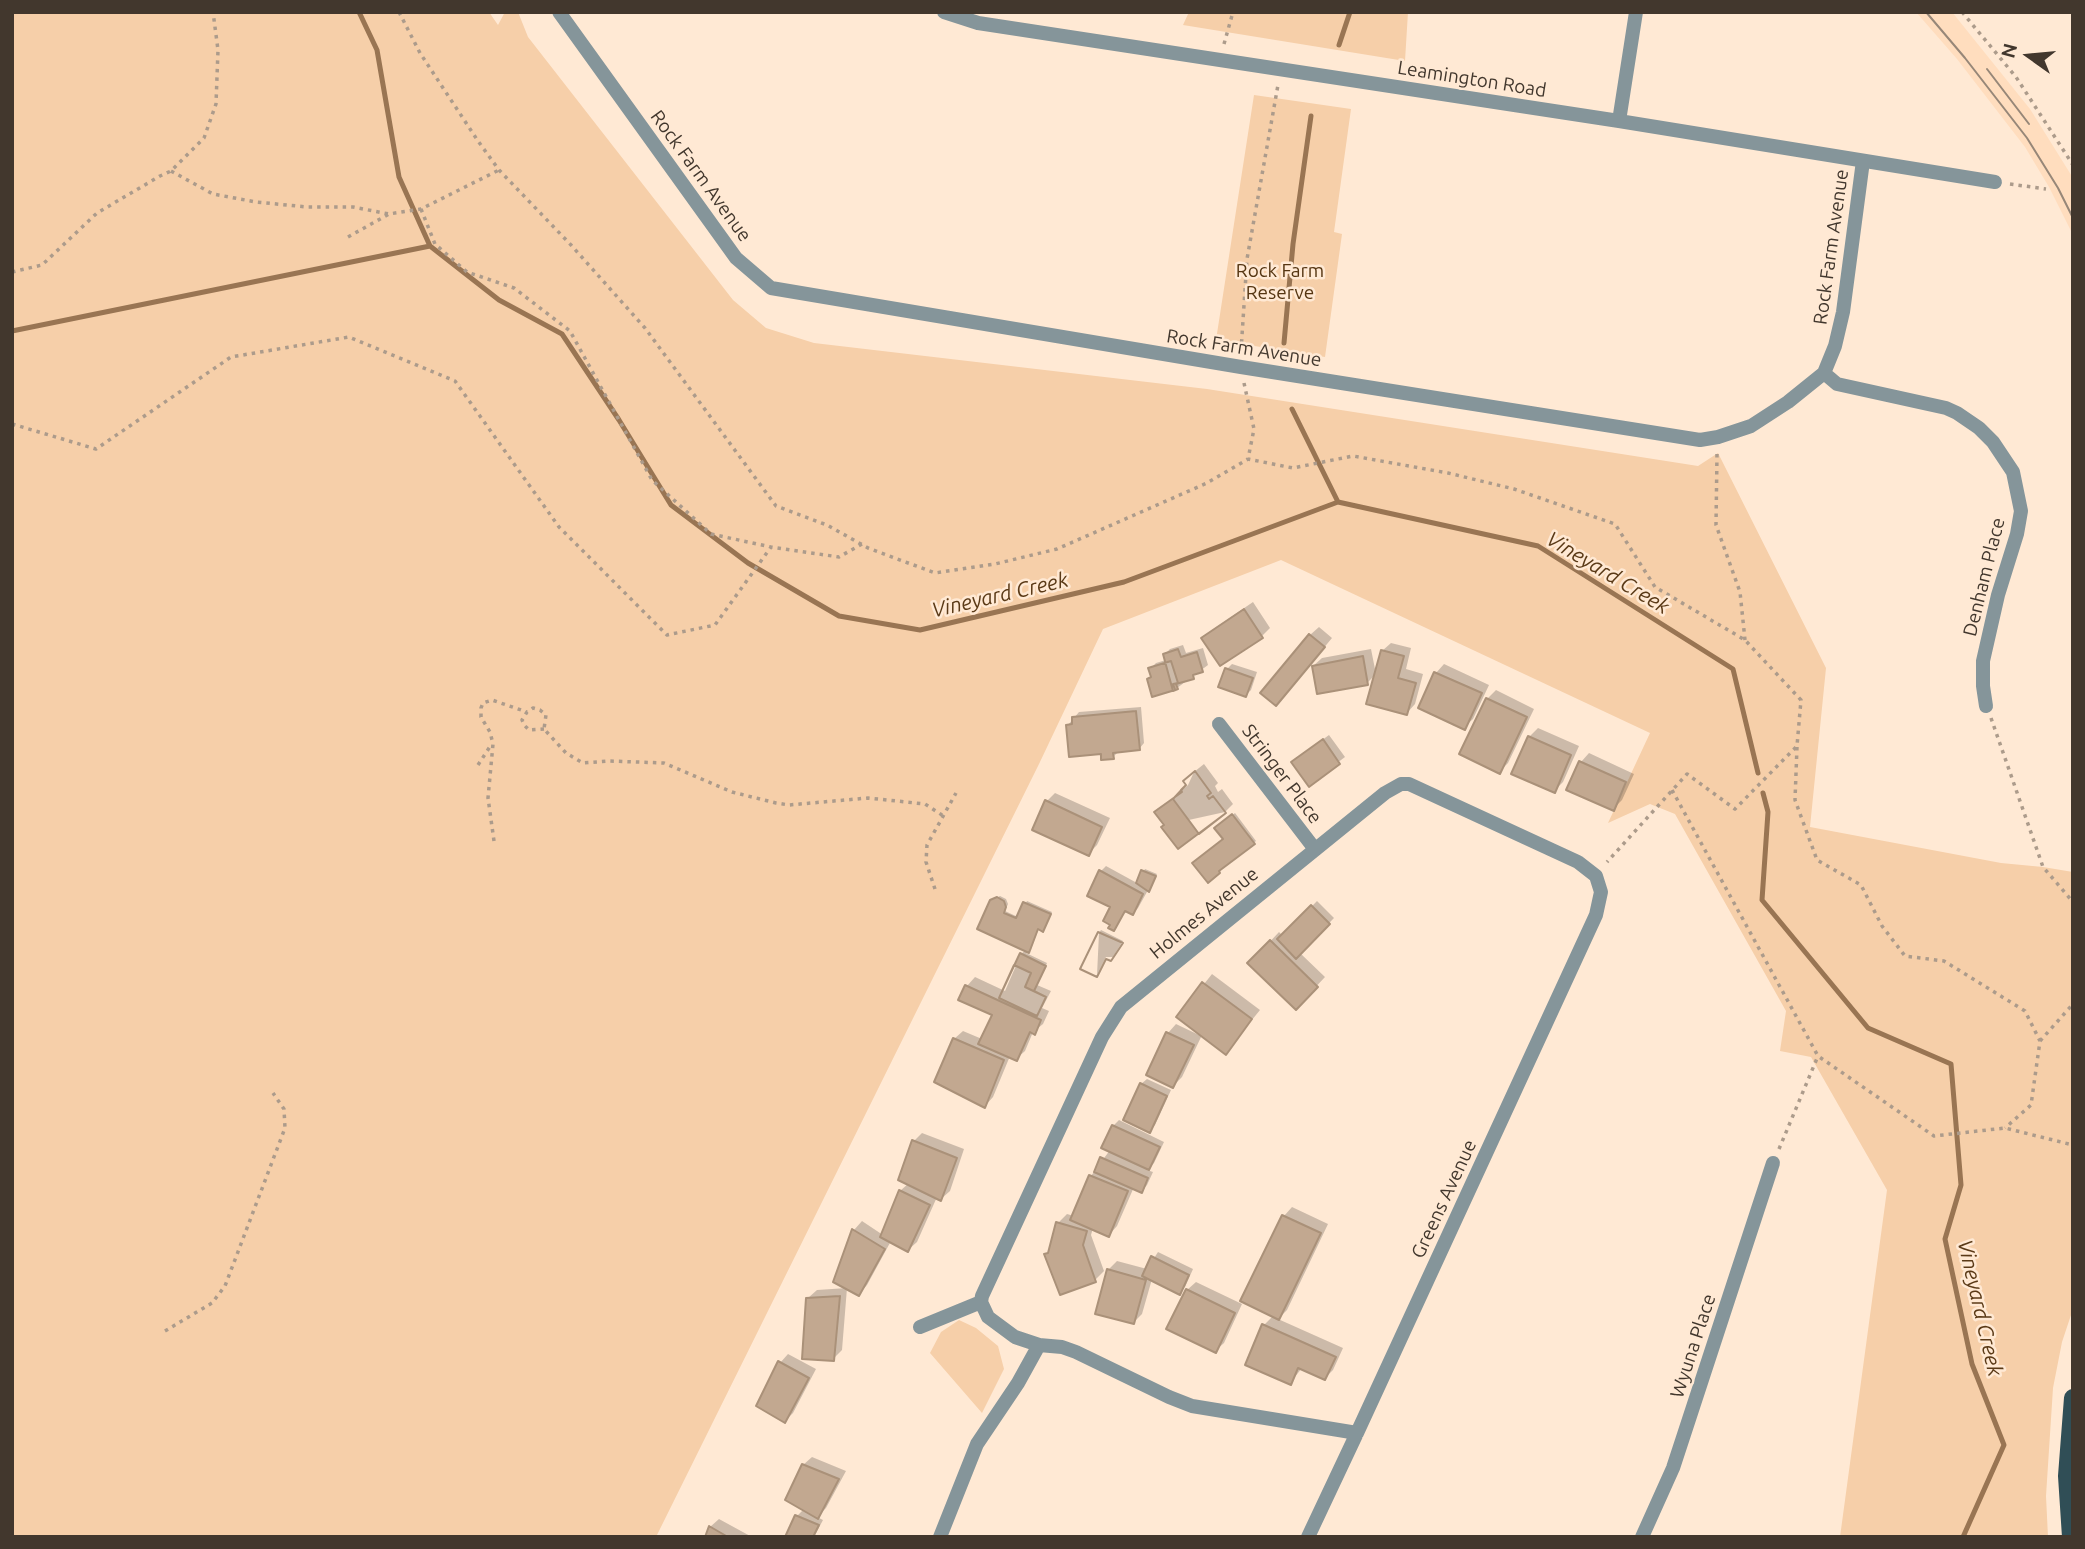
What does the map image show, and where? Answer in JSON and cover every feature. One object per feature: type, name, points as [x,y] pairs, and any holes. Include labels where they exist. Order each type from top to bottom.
[{"type":"main road","points":[[2071,1537],[2067,1476],[2073,1398]]},
{"type":"street","name":"Rock Farm Avenue","points":[[559,12],[736,258],[771,288],[1700,440],[1751,426],[1799,394],[1824,373],[1835,346],[1843,312],[1863,161]]},
{"type":"street","name":"Leamington Road","points":[[944,12],[978,23],[1619,121],[1995,182]]},
{"type":"street","points":[[1619,121],[1636,12]]},
{"type":"street","name":"Denham Place","points":[[1824,373],[1837,384],[1946,408],[1957,413],[1979,428],[1993,442],[2013,472],[2021,511],[1983,661],[1986,706]]},
{"type":"street","name":"Stringer Place","points":[[1219,724],[1314,848]]},
{"type":"street","name":"Holmes Avenue","points":[[981,1302],[989,1276],[1111,1021],[1135,994],[1392,788],[1409,784],[1578,862],[1595,876]]},
{"type":"street","name":"Greens Avenue","points":[[1308,1537],[1596,915],[1601,892],[1595,876]]},
{"type":"street","name":"Wyuna Place","points":[[1642,1537],[1674,1468],[1773,1163]]},
{"type":"street","points":[[920,1326],[981,1302],[994,1324],[1015,1337],[1076,1352],[1192,1406],[1357,1433]]},
{"type":"street","points":[[940,1537],[977,1444],[1018,1383],[1039,1345]]},
{"type":"path","points":[[12,272],[42,265],[97,213],[171,171],[204,138],[216,104],[218,50],[213,12]]},
{"type":"path","points":[[399,12],[420,53],[499,170],[645,328],[776,506],[827,525],[862,544],[935,573],[995,564],[1057,549],[1207,483],[1248,459],[1293,468],[1353,456],[1448,473],[1514,489],[1615,524],[1655,587],[1745,639],[1801,700],[1795,800],[1817,860],[1861,885],[1882,926],[1905,956],[1944,961],[2025,1011],[2040,1041]]},
{"type":"path","points":[[1220,60],[1233,12]]},
{"type":"path","points":[[1962,12],[2016,77],[2073,165]]},
{"type":"path","points":[[1248,459],[1254,429],[1241,367],[1247,259],[1281,69]]},
{"type":"path","points":[[348,237],[389,215],[421,209],[499,170]]},
{"type":"path","points":[[171,171],[214,194],[256,202],[307,207],[353,207],[389,215]]},
{"type":"path","points":[[1995,182],[2046,188]]},
{"type":"path","points":[[421,209],[435,244],[467,272],[514,288],[570,331],[652,481],[711,534],[771,547],[839,557],[862,544]]},
{"type":"path","points":[[12,424],[96,449],[231,357],[349,337],[455,381],[559,527],[667,635],[715,625],[771,547]]},
{"type":"path","points":[[1718,437],[1716,525],[1740,592],[1745,639]]},
{"type":"path","points":[[494,841],[488,798],[493,744],[481,716],[481,708],[483,703],[492,700],[527,712]]},
{"type":"path","points":[[1986,706],[2043,867],[2073,902]]},
{"type":"path","points":[[533,708],[546,715],[544,729],[529,730],[525,726],[522,720],[527,712],[533,708]]},
{"type":"path","points":[[544,729],[566,753],[583,763],[664,763],[732,792],[789,805],[868,798],[925,804],[942,815]]},
{"type":"path","points":[[478,765],[493,744]]},
{"type":"path","points":[[1607,862],[1687,774],[1735,809],[1797,746]]},
{"type":"path","points":[[1672,790],[1818,1056],[1934,1136],[2005,1128],[2073,1144]]},
{"type":"path","points":[[935,889],[925,853],[930,838],[956,793]]},
{"type":"path","points":[[2005,1128],[2031,1105],[2040,1041],[2073,1003]]},
{"type":"path","points":[[1773,1163],[1818,1056]]},
{"type":"path","points":[[165,1331],[212,1303],[225,1286],[285,1128],[284,1109],[273,1093]]},
{"type":"shaded area","points":[[1916,12],[1952,12],[2030,109],[2073,178],[2073,235],[2025,147],[1957,59]]},
{"type":"green space","points":[[12,12],[489,12],[498,25],[505,12],[518,12],[528,37],[733,300],[766,328],[814,343],[1207,389],[1698,466],[1718,453],[1826,668],[1810,827],[2001,863],[2073,872],[2073,1309],[2062,1342],[2053,1388],[2046,1496],[2048,1537],[1840,1537],[1887,1190],[1811,1057],[1780,1051],[1786,1011],[1675,814],[1650,804],[1608,823],[1650,733],[1281,560],[1103,629],[1039,764],[656,1537],[12,1537]]},
{"type":"green space","points":[[1189,12],[1408,12],[1405,61],[1183,25]]},
{"type":"green space","name":"Rock Farm Reserve","points":[[1254,95],[1351,109],[1334,232],[1342,234],[1325,357],[1216,340]]},
{"type":"green space","points":[[959,1320],[976,1328],[998,1346],[1004,1369],[982,1413],[930,1353],[941,1332]]},
{"type":"building","points":[[1244,609],[1263,638],[1220,666],[1201,638]]},
{"type":"building","points":[[1309,634],[1325,647],[1276,706],[1260,693]]},
{"type":"building","points":[[1178,649],[1181,657],[1197,652],[1203,672],[1193,675],[1194,679],[1176,684],[1178,689],[1173,691],[1163,654]]},
{"type":"building","points":[[1381,650],[1404,656],[1398,678],[1416,683],[1407,715],[1366,704]]},
{"type":"building","points":[[1363,656],[1368,685],[1317,694],[1312,666]]},
{"type":"building","points":[[1171,661],[1178,683],[1173,684],[1175,690],[1152,697],[1147,679],[1151,677],[1148,668]]},
{"type":"building","points":[[1225,668],[1253,678],[1246,697],[1218,687]]},
{"type":"building","points":[[1434,672],[1482,693],[1465,730],[1418,708]]},
{"type":"building","points":[[1486,698],[1527,717],[1500,774],[1459,754]]},
{"type":"building","points":[[1136,711],[1140,750],[1113,753],[1114,759],[1101,760],[1101,754],[1069,757],[1066,725],[1072,724],[1072,717]]},
{"type":"building","points":[[1528,736],[1571,755],[1555,793],[1511,774]]},
{"type":"building","points":[[1323,739],[1340,764],[1309,787],[1291,762]]},
{"type":"building","points":[[1579,761],[1626,782],[1614,811],[1566,790]]},
{"type":"building","points":[[1195,771],[1211,793],[1207,796],[1209,799],[1213,796],[1226,813],[1178,849],[1161,827],[1164,825],[1154,812],[1182,792],[1186,785],[1183,781]]},
{"type":"building","points":[[1195,771],[1211,793],[1207,796],[1209,799],[1213,796],[1226,813],[1199,834],[1173,799],[1186,785],[1183,781]]},
{"type":"building","points":[[1045,800],[1102,827],[1089,856],[1032,830]]},
{"type":"building","points":[[1232,814],[1255,844],[1219,871],[1208,883],[1192,863],[1223,839],[1214,828]]},
{"type":"building","points":[[1099,870],[1143,894],[1133,915],[1125,911],[1114,931],[1103,921],[1110,907],[1087,896]]},
{"type":"building","points":[[1141,870],[1156,876],[1149,892],[1136,883]]},
{"type":"building","points":[[997,897],[1004,901],[1004,913],[1016,918],[1023,902],[1051,914],[1043,932],[1038,929],[1029,953],[977,929],[990,900]]},
{"type":"building","points":[[1311,905],[1330,924],[1296,959],[1277,939]]},
{"type":"building","points":[[1098,932],[1123,943],[1111,961],[1106,959],[1097,977],[1080,969]]},
{"type":"building","points":[[1098,932],[1123,943],[1111,961],[1106,959],[1097,977],[1080,969]]},
{"type":"building","points":[[1270,940],[1318,987],[1296,1010],[1247,963]]},
{"type":"building","points":[[1020,953],[1046,966],[1034,991],[1046,997],[1037,1016],[999,998]]},
{"type":"building","points":[[1014,965],[1031,973],[1025,987],[1046,997],[1037,1016],[999,998]]},
{"type":"building","points":[[1202,982],[1252,1019],[1226,1055],[1176,1017]]},
{"type":"building","points":[[965,985],[1041,1020],[1035,1035],[1030,1032],[1017,1061],[978,1044],[992,1015],[958,1000]]},
{"type":"building","points":[[1166,1032],[1194,1045],[1173,1088],[1146,1075]]},
{"type":"building","points":[[953,1038],[1004,1060],[985,1108],[934,1082]]},
{"type":"building","points":[[1140,1083],[1167,1096],[1150,1133],[1123,1120]]},
{"type":"building","points":[[1112,1125],[1160,1147],[1149,1170],[1101,1148]]},
{"type":"building","points":[[912,1140],[957,1158],[941,1201],[898,1180]]},
{"type":"building","points":[[1100,1157],[1148,1178],[1142,1193],[1094,1172]]},
{"type":"building","points":[[1089,1175],[1128,1191],[1109,1237],[1070,1220]]},
{"type":"building","points":[[899,1190],[930,1205],[908,1252],[880,1237]]},
{"type":"building","points":[[1282,1215],[1321,1233],[1279,1320],[1240,1301]]},
{"type":"building","points":[[1056,1222],[1087,1231],[1083,1245],[1096,1282],[1060,1295],[1044,1254],[1048,1253]]},
{"type":"building","points":[[852,1229],[885,1249],[859,1296],[833,1282]]},
{"type":"building","points":[[1151,1256],[1189,1275],[1180,1295],[1142,1276]]},
{"type":"building","points":[[1107,1269],[1146,1280],[1134,1324],[1095,1314]]},
{"type":"building","points":[[1186,1289],[1235,1313],[1216,1353],[1166,1329]]},
{"type":"building","points":[[840,1296],[834,1361],[802,1359],[806,1298]]},
{"type":"building","points":[[1262,1324],[1336,1357],[1325,1380],[1298,1368],[1291,1385],[1245,1365]]},
{"type":"building","points":[[778,1361],[809,1378],[785,1423],[756,1406]]},
{"type":"building","points":[[802,1464],[839,1479],[818,1519],[785,1500]]},
{"type":"building","points":[[795,1515],[819,1525],[813,1537],[785,1537]]},
{"type":"building","points":[[709,1526],[728,1537],[705,1537]]},
{"type":"waterway","name":"Vineyard Creek","points":[[359,12],[377,50],[399,177],[430,246],[499,300],[562,334],[671,505],[748,563],[839,616],[920,630],[1124,582],[1338,502],[1538,546],[1733,669],[1758,773]]},
{"type":"waterway","points":[[1339,45],[1350,12]]},
{"type":"waterway","points":[[1284,343],[1293,244],[1311,116]]},
{"type":"waterway","points":[[12,331],[430,246]]},
{"type":"waterway","points":[[1292,409],[1338,502]]},
{"type":"waterway","name":"Vineyard Creek","points":[[1763,793],[1768,812],[1762,900],[1868,1028],[1951,1064],[1961,1185],[1945,1239],[1972,1364],[2004,1445],[1963,1537]]},
{"type":"tram line","points":[[1926,12],[2027,138],[2073,218]]},
{"type":"tram line","points":[[1987,69],[2029,124]]}]
